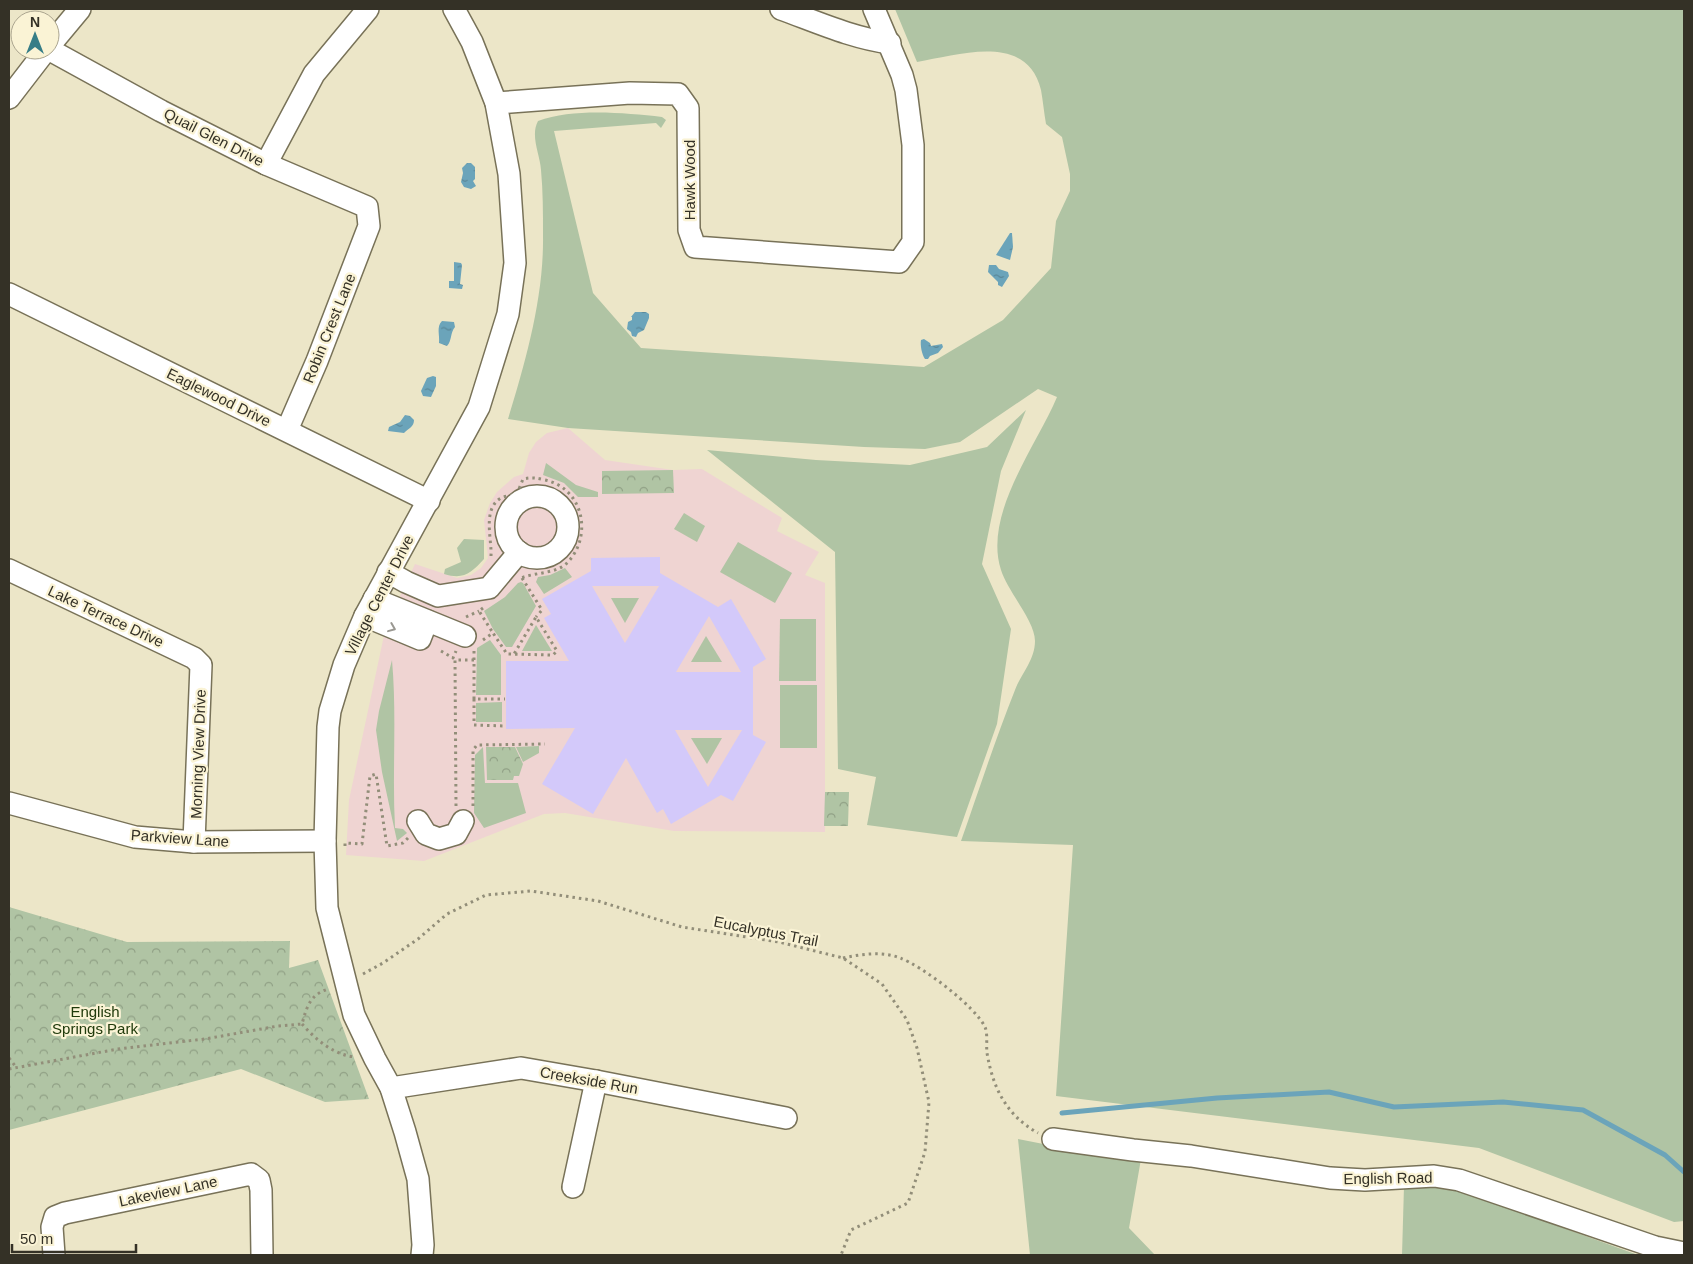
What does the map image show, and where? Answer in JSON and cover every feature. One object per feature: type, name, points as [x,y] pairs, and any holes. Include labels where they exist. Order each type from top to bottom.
[{"type":"street","points":[[60,33],[80,9]]},
{"type":"street","points":[[266,164],[314,74],[368,9]]},
{"type":"street","name":"Village Center Drive","points":[[422,1255],[423,1245],[418,1179],[391,1088],[374,1059],[354,1015],[328,908],[325,841],[328,727],[330,711],[344,665],[369,608],[479,406],[508,314],[515,263],[509,174],[496,103],[472,42],[454,9]]},
{"type":"street","points":[[781,9],[857,37],[870,41],[890,43]]},
{"type":"street","points":[[874,9],[890,43]]},
{"type":"street","name":"Hawk Wood","points":[[496,103],[630,93],[678,94],[688,108],[689,230],[695,247],[899,262],[913,242],[913,145],[906,90],[890,43]]},
{"type":"street","name":"Quail Glen Drive","points":[[60,56],[161,111],[266,164],[367,207],[369,226]]},
{"type":"street","points":[[9,98],[40,60]]},
{"type":"street","name":"Robin Crest Lane","points":[[288,430],[369,226]]},
{"type":"street","name":"Eaglewood Drive","points":[[9,294],[429,500]]},
{"type":"street","points":[[390,568],[442,588],[484,582],[516,550]]},
{"type":"street","name":"Lake Terrace Drive","points":[[9,570],[194,658],[201,665]]},
{"type":"street","points":[[369,608],[427,621],[473,641]]},
{"type":"street","name":"Morning View Drive","points":[[194,842],[201,665]]},
{"type":"street","name":"Parkview Lane","points":[[9,804],[134,838],[194,842],[325,841]]},
{"type":"street","points":[[418,822],[426,834],[439,839],[456,834],[459,817]]},
{"type":"street","name":"Creekside Run","points":[[391,1088],[521,1068],[786,1118]]},
{"type":"street","points":[[573,1186],[596,1081]]},
{"type":"street","name":"English Road","points":[[1053,1139],[1191,1156],[1330,1178],[1365,1180],[1434,1176],[1459,1180],[1655,1247],[1684,1253]]},
{"type":"street","name":"Lakeview Lane","points":[[54,1255],[52,1227],[55,1217],[65,1213],[251,1174],[259,1180],[261,1190],[262,1255]]},
{"type":"path","points":[[514,654],[542,610],[522,578]]},
{"type":"path","points":[[506,726],[474,725],[473,641],[493,633],[507,654],[552,655],[557,651],[536,618]]},
{"type":"path","points":[[459,817],[455,660],[474,660]]},
{"type":"path","points":[[474,699],[505,699]]},
{"type":"path","name":"Eucalyptus Trail","points":[[302,1024],[306,1010],[318,992],[347,984],[383,963],[418,939],[447,914],[486,895],[531,891],[598,901],[682,927],[779,942],[843,958],[882,984],[907,1020],[917,1048],[929,1102],[925,1152],[908,1203],[851,1230],[841,1255]]},
{"type":"path","points":[[843,958],[870,953],[899,957],[944,986],[973,1010],[986,1028],[987,1051],[992,1078],[1001,1098],[1024,1125],[1053,1139]]},
{"type":"path","points":[[9,1069],[118,1049],[205,1039],[278,1026],[302,1024],[312,1036],[336,1053],[374,1059]]},
{"type":"path","points":[[9,1058],[16,1067]]},
{"type":"shaded area","points":[[568,428],[605,460],[673,470],[702,469],[782,518],[777,531],[819,552],[805,575],[825,583],[825,832],[674,831],[565,813],[544,814],[424,861],[346,855],[349,800],[386,626],[415,564],[457,578],[471,575],[481,568],[488,558],[484,520],[490,503],[497,492],[514,477],[523,474],[529,453],[536,442],[547,433]]},
{"type":"green space","points":[[895,9],[1684,9],[1684,1221],[1674,1222],[1479,1148],[1056,1096],[1073,845],[961,841],[1008,709],[1033,654],[1035,641],[1031,625],[1004,579],[1001,570],[997,549],[999,526],[1014,481],[1057,397],[1038,389],[960,442],[925,449],[864,447],[568,428],[508,419],[533,328],[543,258],[543,194],[535,139],[536,127],[538,121],[567,114],[632,114],[662,117],[666,120],[661,128],[656,123],[554,131],[593,293],[641,348],[924,367],[1003,320],[1051,268],[1056,221],[1070,191],[1070,174],[1062,137],[1046,124],[1041,90],[1033,72],[1022,60],[1007,54],[971,52],[917,62]]},
{"type":"green space","points":[[1026,410],[1001,471],[982,564],[1011,629],[997,724],[957,837],[867,825],[876,777],[838,769],[835,552],[707,450],[816,460],[910,465],[987,447]]},
{"type":"green space","points":[[546,463],[576,485],[598,492],[598,497],[578,497],[564,483],[543,475]]},
{"type":"green space","points":[[673,470],[674,493],[602,494],[602,471]]},
{"type":"green space","points":[[684,513],[705,526],[697,542],[674,529]]},
{"type":"green space","points":[[464,539],[484,540],[484,559],[475,568],[462,576],[444,574],[445,569],[461,562],[457,548]]},
{"type":"green space","points":[[738,542],[792,573],[775,603],[720,572]]},
{"type":"green space","points":[[565,568],[572,577],[544,594],[536,582],[538,577],[550,575]]},
{"type":"green space","points":[[521,582],[536,606],[512,647],[506,647],[493,629],[484,611],[505,597]]},
{"type":"green space","points":[[611,598],[639,598],[625,623]]},
{"type":"green space","points":[[780,619],[816,619],[816,681],[779,681]]},
{"type":"green space","points":[[536,625],[552,651],[522,651]]},
{"type":"green space","points":[[706,636],[722,662],[691,662]]},
{"type":"green space","points":[[490,640],[501,655],[501,695],[476,695],[477,648]]},
{"type":"green space","points":[[392,660],[395,828],[403,829],[407,833],[397,841],[382,772],[376,730]]},
{"type":"green space","points":[[780,685],[817,685],[817,748],[780,748]]},
{"type":"green space","points":[[502,702],[502,722],[476,722],[476,703]]},
{"type":"green space","points":[[691,738],[722,738],[707,764]]},
{"type":"green space","points":[[539,746],[539,753],[523,762],[516,747]]},
{"type":"green space","points":[[483,747],[485,783],[518,783],[526,813],[484,828],[474,813],[475,755]]},
{"type":"green space","points":[[486,747],[515,747],[523,764],[519,776],[514,776],[513,780],[487,780]]},
{"type":"green space","points":[[825,792],[849,792],[848,826],[824,826]]},
{"type":"green space","name":"English Springs Park","points":[[9,907],[127,942],[290,941],[289,968],[318,960],[369,1099],[325,1102],[241,1069],[9,1130]]},
{"type":"green space","points":[[1018,1139],[1084,1152],[1141,1159],[1129,1228],[1155,1255],[1030,1255]]},
{"type":"green space","points":[[1404,1186],[1436,1186],[1458,1190],[1638,1255],[1402,1255]]},
{"type":"water","points":[[467,163],[471,163],[475,167],[475,179],[473,181],[476,186],[471,189],[464,187],[461,182],[462,168]]},
{"type":"water","points":[[1010,233],[1012,233],[1013,247],[1010,260],[996,255]]},
{"type":"water","points":[[454,262],[461,263],[462,265],[460,284],[463,285],[462,289],[449,288],[449,281],[454,281]]},
{"type":"water","points":[[989,265],[996,265],[999,269],[1008,272],[1009,276],[1002,287],[998,285],[998,282],[988,272]]},
{"type":"water","points":[[635,312],[646,312],[649,314],[644,330],[638,333],[636,337],[632,336],[631,332],[627,329],[628,322],[632,320],[631,317]]},
{"type":"water","points":[[442,321],[454,322],[455,327],[447,346],[439,343],[439,328]]},
{"type":"water","points":[[924,339],[931,346],[942,344],[943,347],[938,353],[925,359],[921,345],[921,340]]},
{"type":"water","points":[[436,377],[436,386],[431,397],[423,396],[421,391],[427,378]]},
{"type":"water","points":[[405,415],[410,416],[414,420],[411,427],[404,433],[388,431],[389,427],[400,422]]},
{"type":"building","points":[[660,557],[660,573],[718,607],[731,599],[766,659],[753,667],[753,735],[766,742],[733,801],[721,795],[671,824],[663,809],[657,813],[626,758],[593,814],[542,784],[575,728],[506,729],[506,661],[569,661],[544,618],[551,614],[542,599],[591,571],[591,558]],"holes":[[[592,586],[659,586],[625,643]],[[709,616],[741,672],[676,672]],[[675,730],[742,730],[708,787]]]},
{"type":"waterway","points":[[1062,1113],[1217,1098],[1329,1092],[1394,1107],[1503,1102],[1583,1110],[1665,1155],[1684,1172]]}]
